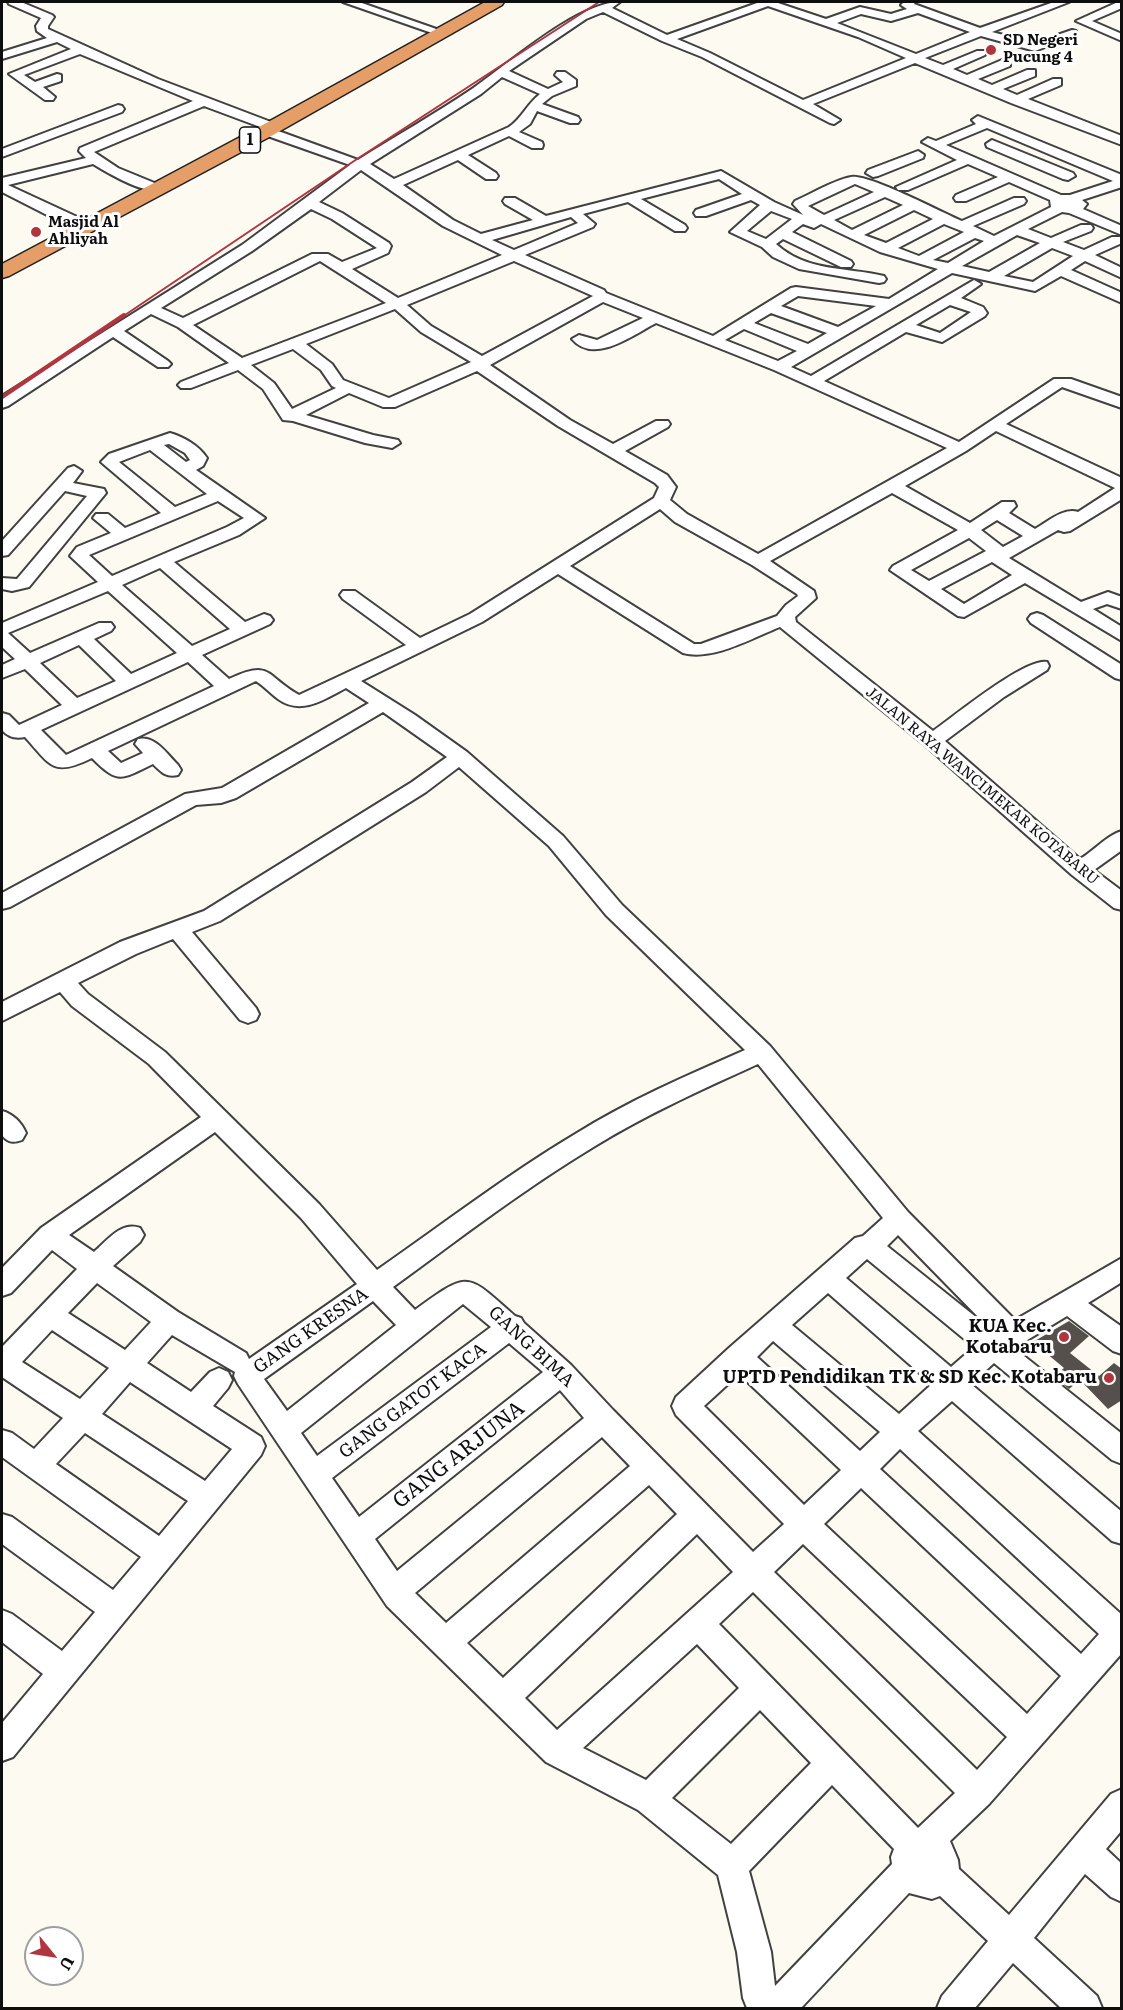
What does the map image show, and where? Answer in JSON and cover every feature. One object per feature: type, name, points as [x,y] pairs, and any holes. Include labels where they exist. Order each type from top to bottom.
[{"type":"highway","name":"1","points":[[2,263],[267,128],[489,2]]},
{"type":"highway","name":"1","points":[[2,272],[496,2]]},
{"type":"street","points":[[350,2],[436,31]]},
{"type":"street","points":[[2,403],[196,280],[310,203],[360,164],[477,91],[582,17],[615,2]]},
{"type":"street","points":[[666,39],[768,2],[829,22],[1015,100],[1122,141]]},
{"type":"street","points":[[1032,2],[1047,8]]},
{"type":"street","points":[[803,104],[957,45],[951,43],[1064,2]]},
{"type":"street","points":[[2,10],[16,3],[48,17],[42,29],[79,50],[360,164],[385,176],[430,212],[479,239],[599,293],[601,296],[779,367],[960,448]]},
{"type":"street","points":[[1122,4],[1083,20],[1100,30],[1122,38]]},
{"type":"street","points":[[829,22],[860,10],[891,18],[914,5],[980,32],[1035,47],[1072,33]]},
{"type":"street","points":[[604,8],[666,39],[706,55],[834,120]]},
{"type":"street","points":[[1100,30],[1122,23]]},
{"type":"street","points":[[2,56],[58,38]]},
{"type":"street","points":[[2,77],[79,50]]},
{"type":"street","points":[[942,70],[981,53]]},
{"type":"street","points":[[966,80],[1006,63]]},
{"type":"street","points":[[501,72],[548,93]]},
{"type":"street","points":[[991,90],[1031,73]]},
{"type":"street","points":[[15,74],[49,97]]},
{"type":"street","points":[[393,184],[510,132],[526,122],[533,105],[548,93],[572,83],[561,75]]},
{"type":"street","points":[[32,87],[57,78]]},
{"type":"street","points":[[1015,100],[1057,82]]},
{"type":"street","points":[[145,117],[191,96]]},
{"type":"street","points":[[2,184],[90,155],[205,101]]},
{"type":"street","points":[[533,105],[574,120]]},
{"type":"street","points":[[2,153],[118,109]]},
{"type":"street","points":[[1117,243],[1066,204],[1011,177],[975,154],[932,144],[982,122],[1122,181]]},
{"type":"street","points":[[58,132],[113,171],[152,187]]},
{"type":"street","points":[[510,132],[537,145]]},
{"type":"street","points":[[903,187],[996,142],[1065,178],[1090,167]]},
{"type":"street","points":[[904,149],[932,161]]},
{"type":"street","points":[[460,155],[491,177]]},
{"type":"street","points":[[918,155],[868,170],[903,187],[994,241]]},
{"type":"street","points":[[1045,166],[1067,157]]},
{"type":"street","points":[[479,239],[572,212],[721,175],[769,205],[801,219],[861,258]]},
{"type":"street","points":[[929,176],[964,196],[1011,177]]},
{"type":"street","points":[[971,226],[945,218],[886,190],[856,179],[800,204],[803,209],[852,235],[873,283],[915,261],[971,226],[1012,198],[1033,207]]},
{"type":"street","points":[[779,367],[994,241],[1066,204],[1122,181]]},
{"type":"street","points":[[2,184],[54,213],[81,222]]},
{"type":"street","points":[[825,219],[886,190]]},
{"type":"street","points":[[752,195],[707,211],[735,221],[769,205]]},
{"type":"street","points":[[630,198],[680,228]]},
{"type":"street","points":[[510,201],[543,220]]},
{"type":"street","points":[[310,203],[337,216],[384,246],[383,250],[341,268]]},
{"type":"street","points":[[852,235],[915,204]]},
{"type":"street","points":[[848,208],[879,222]]},
{"type":"street","points":[[186,385],[296,344],[515,256],[588,224],[572,212]]},
{"type":"street","points":[[782,233],[861,258],[945,218]]},
{"type":"street","points":[[767,244],[801,219]]},
{"type":"street","points":[[735,221],[737,233],[767,244],[787,259],[808,266],[861,258],[915,261],[948,270],[1035,287],[1084,255],[1117,243]]},
{"type":"street","points":[[990,278],[1052,242],[1086,228]]},
{"type":"street","points":[[1018,230],[1120,271]]},
{"type":"street","points":[[28,728],[58,761],[68,762],[252,675],[259,675],[292,701],[298,702],[476,618],[661,501],[667,491],[666,483],[611,452],[529,400],[481,363],[426,329],[396,303],[323,257],[317,256],[183,324]]},
{"type":"street","points":[[1061,271],[1122,299]]},
{"type":"street","points":[[196,280],[237,296]]},
{"type":"street","points":[[812,382],[974,284]]},
{"type":"street","points":[[720,337],[796,291],[890,303]]},
{"type":"street","points":[[796,291],[867,316]]},
{"type":"street","points":[[296,344],[327,367],[337,383],[380,401],[393,403],[481,363],[595,302],[601,296]]},
{"type":"street","points":[[906,327],[940,339],[980,313],[978,310],[949,299]]},
{"type":"street","points":[[769,307],[837,332]]},
{"type":"street","points":[[150,309],[183,324],[264,381],[287,416],[294,416],[371,440],[392,443]]},
{"type":"street","points":[[579,339],[593,345],[600,345],[655,318]]},
{"type":"street","points":[[742,322],[808,350]]},
{"type":"street","points":[[114,331],[163,364]]},
{"type":"street","points":[[758,561],[960,448],[1059,382],[1066,382],[1122,403]]},
{"type":"street","points":[[294,416],[348,388]]},
{"type":"street","points":[[611,452],[662,424]]},
{"type":"street","points":[[928,589],[1000,554],[1033,535],[1104,504],[1121,490],[995,425]]},
{"type":"street","points":[[2,629],[233,531],[255,518],[219,495],[152,444],[114,457],[109,463],[172,514]]},
{"type":"street","points":[[2,551],[69,474],[98,493],[22,583],[12,586],[2,584]]},
{"type":"street","points":[[893,486],[970,530],[1000,554]]},
{"type":"street","points":[[49,550],[79,554],[219,495]]},
{"type":"street","points":[[558,566],[690,649],[703,650],[785,619],[792,609],[807,598],[808,594],[758,561],[681,519],[661,501]]},
{"type":"street","points":[[1104,504],[1122,514]]},
{"type":"street","points":[[1025,575],[964,612],[900,572],[899,568],[970,530],[1002,509],[1033,535]]},
{"type":"street","points":[[102,518],[123,535]]},
{"type":"street","points":[[79,554],[80,558],[227,687]]},
{"type":"street","points":[[1000,554],[997,558],[1122,635]]},
{"type":"street","points":[[161,560],[243,630]]},
{"type":"street","points":[[349,595],[418,645]]},
{"type":"street","points":[[1122,604],[1107,597],[1075,605],[1031,623],[1122,674]]},
{"type":"street","name":"JALAN RAYA WANCIMEKAR KOTABARU","points":[[785,619],[787,624],[809,643],[933,741],[1079,870],[1122,903]]},
{"type":"street","points":[[2,719],[14,731],[20,732],[264,620]]},
{"type":"street","points":[[2,672],[105,627]]},
{"type":"street","points":[[2,637],[75,707]]},
{"type":"street","points":[[81,638],[128,682]]},
{"type":"street","points":[[933,741],[997,693],[1040,666]]},
{"type":"street","points":[[346,680],[408,719],[460,757],[556,841],[614,910],[762,1052],[899,1219],[1004,1341],[1122,1451]]},
{"type":"street","points":[[2,902],[192,799],[229,793],[382,704]]},
{"type":"street","points":[[134,731],[154,755],[171,770]]},
{"type":"street","points":[[95,750],[116,770],[122,771],[154,755]]},
{"type":"street","points":[[2,1012],[128,948],[212,916],[267,884],[419,787],[460,757]]},
{"type":"street","points":[[1079,870],[1103,855],[1122,838]]},
{"type":"street","points":[[178,930],[248,1014]]},
{"type":"street","points":[[63,981],[80,1000],[157,1058],[310,1211],[375,1286],[414,1326]]},
{"type":"street","name":"GANG KRESNA","points":[[194,1409],[235,1373],[375,1286],[535,1172],[586,1139],[658,1099],[762,1052]]},
{"type":"street","points":[[2,1285],[50,1235],[100,1198],[218,1119]]},
{"type":"street","points":[[899,1219],[869,1246],[864,1246],[773,1325],[686,1406],[803,1524],[1029,1737]]},
{"type":"street","points":[[50,1235],[169,1320],[235,1373],[284,1430],[394,1592],[557,1751],[649,1799],[732,1866],[754,1952],[760,1998],[763,2004],[769,2007],[780,2006],[916,1853],[978,1793],[1083,1675],[1118,1640],[899,1431],[773,1325]]},
{"type":"street","points":[[131,1235],[96,1266],[2,1364],[207,1498]]},
{"type":"street","points":[[869,1246],[1004,1341]]},
{"type":"street","points":[[2,1255],[9,1261],[2,1268]]},
{"type":"street","points":[[557,1751],[698,1624],[861,1470],[899,1431],[952,1385],[1004,1341],[1122,1269]]},
{"type":"street","points":[[828,1278],[1122,1531]]},
{"type":"street","name":"GANG BIMA","points":[[284,1430],[414,1326],[465,1291],[470,1292],[512,1326],[562,1373],[603,1419],[753,1572],[978,1793]]},
{"type":"street","points":[[1068,1302],[1122,1343]]},
{"type":"street","points":[[4,1739],[64,1671],[251,1446],[49,1314]]},
{"type":"street","points":[[37,1466],[169,1320]]},
{"type":"street","name":"GANG GATOT KACA","points":[[314,1475],[512,1326]]},
{"type":"street","points":[[738,1356],[1083,1675]]},
{"type":"street","name":"GANG ARJUNA","points":[[356,1537],[562,1373]]},
{"type":"street","points":[[394,1592],[603,1419]]},
{"type":"street","points":[[2,1442],[161,1554]]},
{"type":"street","points":[[445,1643],[650,1466]]},
{"type":"street","points":[[503,1698],[698,1514]]},
{"type":"street","points":[[2,1527],[115,1609]]},
{"type":"street","points":[[2,1624],[64,1671]]},
{"type":"street","points":[[698,1624],[916,1853]]},
{"type":"street","points":[[649,1799],[759,1690]]},
{"type":"street","points":[[732,1866],[831,1764]]},
{"type":"street","points":[[954,2008],[1122,1805]]},
{"type":"street","points":[[916,1853],[937,1850],[944,1862],[942,1875],[1085,2008]]},
{"type":"street","points":[[1084,1851],[1122,1886]]},
{"type":"building","points":[[1069,1321],[1089,1336],[1070,1353],[1099,1376],[1114,1363],[1122,1369],[1122,1400],[1108,1409],[1080,1380],[1069,1389],[1054,1377],[1064,1368],[1033,1342]]},
{"type":"railway","points":[[122,317],[354,161],[599,2]]},
{"type":"railway","points":[[2,397],[124,315]]},
{"type":"place","name":"SD Negeri Pucung 4","points":[[991,50]]},
{"type":"place","name":"Masjid Al Ahliyah","points":[[36,232]]},
{"type":"place","name":"KUA Kec. Kotabaru","points":[[1064,1337]]},
{"type":"place","name":"UPTD Pendidikan TK & SD Kec. Kotabaru","points":[[1109,1378]]}]
